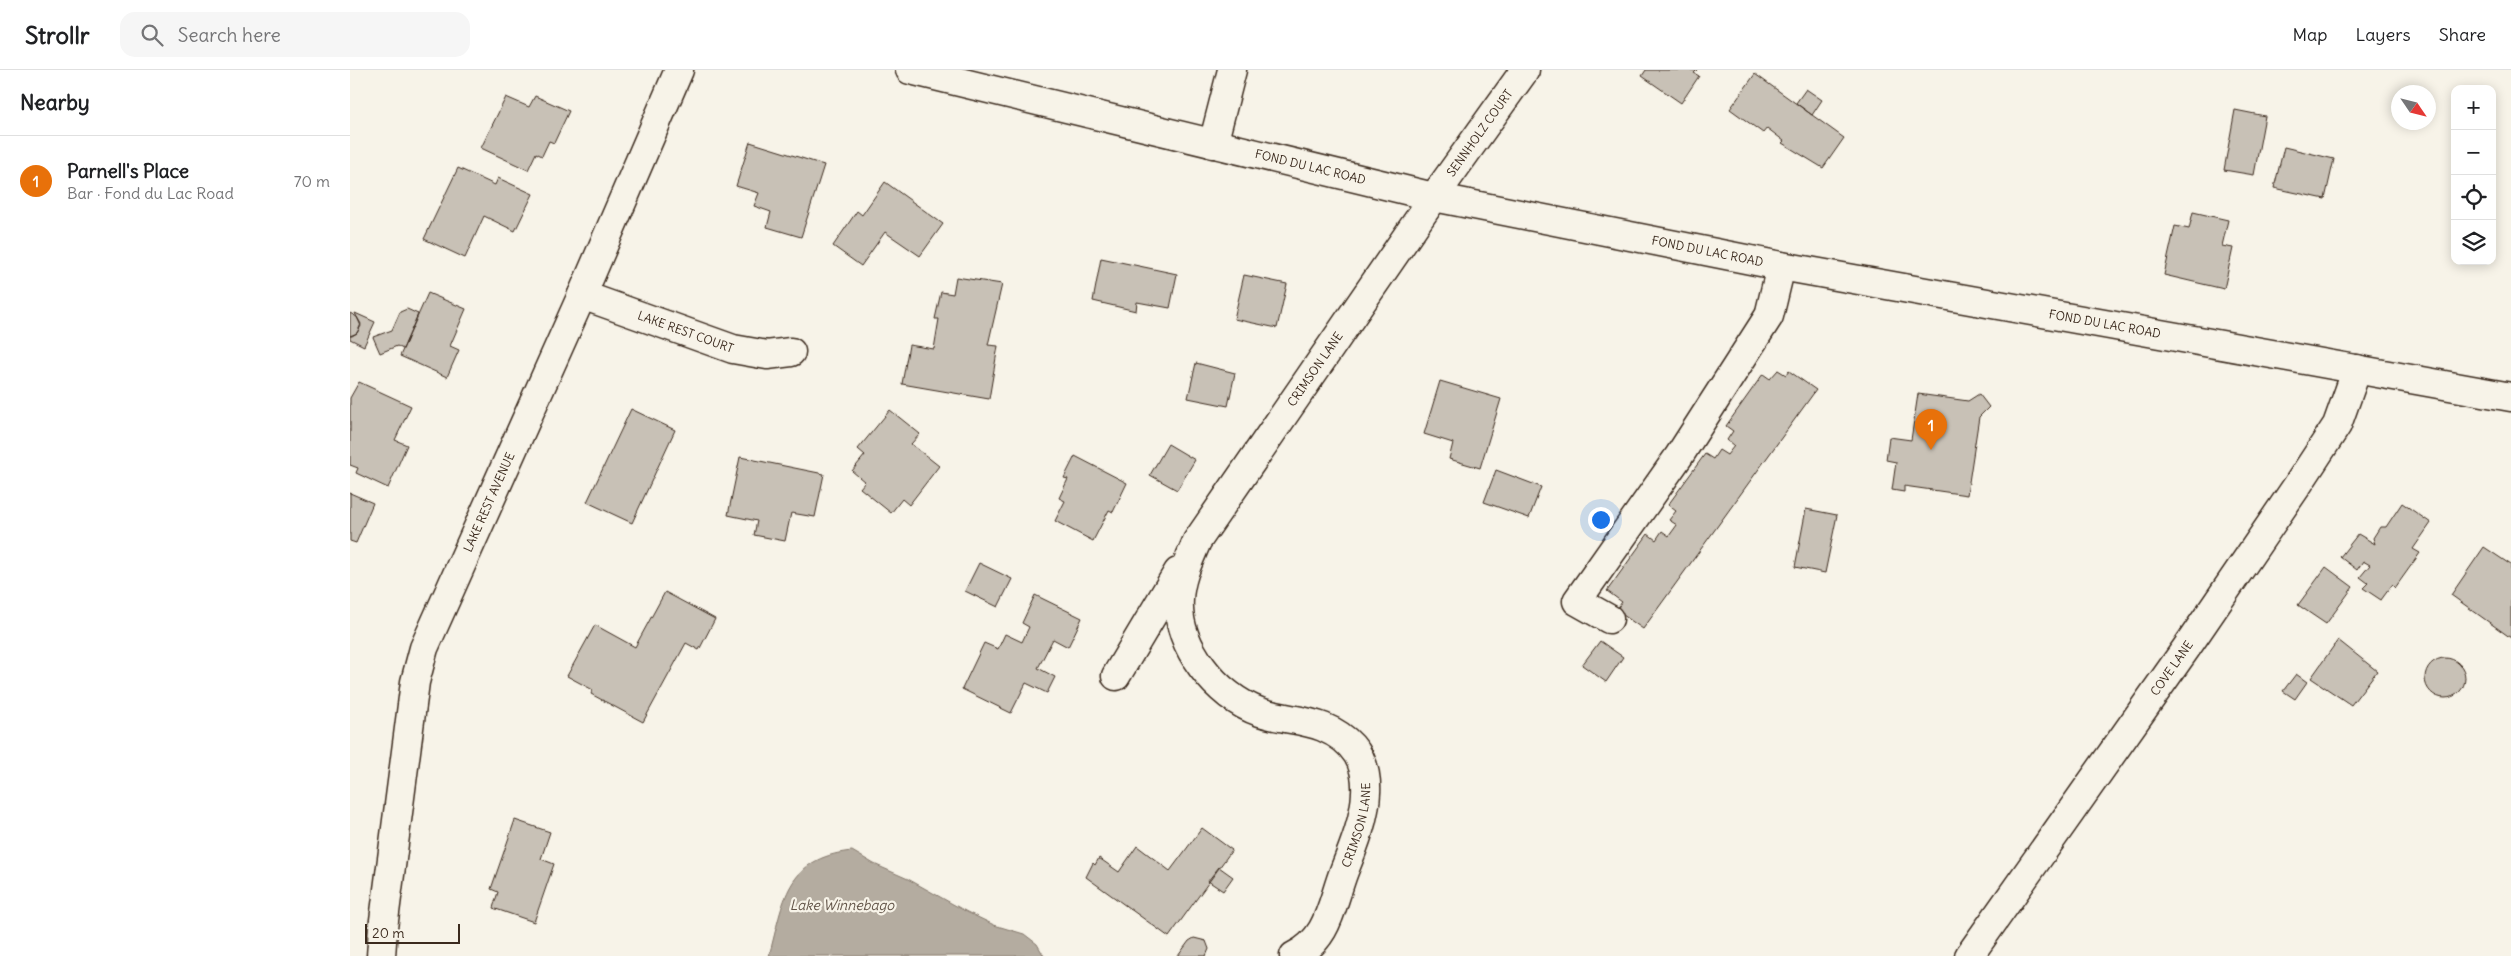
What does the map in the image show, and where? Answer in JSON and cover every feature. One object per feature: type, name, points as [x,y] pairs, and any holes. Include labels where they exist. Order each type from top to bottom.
[{"type":"street","name":"LAKE REST AVENUE","points":[[381,956],[415,682],[424,648],[582,296],[679,70]]},
{"type":"street","name":"FOND DU LAC ROAD","points":[[910,70],[1434,197],[1781,266],[2511,397]]},
{"type":"street","points":[[1213,144],[1232,70]]},
{"type":"street","name":"SENNHOLZ COURT","points":[[1434,197],[1525,70]]},
{"type":"street","name":"CRIMSON LANE","points":[[1116,676],[1197,541],[1434,197]]},
{"type":"street","points":[[1610,620],[1577,601],[1679,456],[1769,316],[1781,266]]},
{"type":"street","name":"LAKE REST COURT","points":[[582,296],[733,349],[767,355],[791,352]]},
{"type":"street","name":"COVE LANE","points":[[1969,956],[2187,647],[2297,486],[2337,425],[2357,369]]},
{"type":"street","name":"CRIMSON LANE","points":[[1197,541],[1182,577],[1178,600],[1182,625],[1194,655],[1209,678],[1230,696],[1258,711],[1311,723],[1335,734],[1360,757],[1366,771],[1367,792],[1359,835],[1328,918],[1317,941],[1308,949],[1294,956]]},
{"type":"water","name":"Lake Winnebago","points":[[852,851],[874,864],[908,879],[967,912],[994,925],[1024,934],[1037,944],[1044,956],[769,956],[784,900],[800,873],[813,863],[830,855]]},
{"type":"building","points":[[1646,70],[1697,70],[1694,73],[1699,76],[1681,103],[1642,76]]},
{"type":"building","points":[[1755,74],[1844,138],[1823,168],[1782,143],[1784,141],[1767,128],[1763,133],[1730,109]]},
{"type":"building","points":[[1806,89],[1822,100],[1812,115],[1796,103]]},
{"type":"building","points":[[535,96],[569,111],[554,143],[549,141],[542,156],[536,153],[528,170],[481,148],[506,97],[529,107]]},
{"type":"building","points":[[2235,110],[2265,116],[2254,175],[2224,170]]},
{"type":"building","points":[[750,142],[824,165],[801,237],[767,227],[771,212],[754,206],[759,193],[736,186]]},
{"type":"building","points":[[2284,147],[2334,159],[2325,199],[2274,188]]},
{"type":"building","points":[[458,168],[495,185],[498,178],[533,194],[515,231],[484,216],[465,258],[424,239]]},
{"type":"building","points":[[885,182],[943,224],[920,256],[885,232],[861,266],[833,246],[857,211],[862,215]]},
{"type":"building","points":[[2193,212],[2228,220],[2222,246],[2233,248],[2224,289],[2164,275],[2175,226],[2189,229]]},
{"type":"building","points":[[1101,258],[1177,274],[1170,308],[1137,302],[1136,311],[1093,301]]},
{"type":"building","points":[[1244,275],[1287,284],[1277,328],[1234,319]]},
{"type":"building","points":[[956,277],[1002,284],[988,345],[998,346],[989,399],[902,384],[909,345],[934,349],[939,319],[935,319],[941,292],[953,294]]},
{"type":"building","points":[[428,293],[466,309],[450,346],[459,350],[447,377],[400,356]]},
{"type":"building","points":[[407,309],[418,314],[403,349],[397,346],[380,353],[373,337],[392,330],[400,312]]},
{"type":"building","points":[[350,313],[357,317],[361,324],[357,333],[352,336],[350,336]]},
{"type":"building","points":[[355,313],[375,322],[364,346],[350,339],[350,336],[357,333],[361,326]]},
{"type":"building","points":[[1196,363],[1235,373],[1228,406],[1188,398]]},
{"type":"building","points":[[1778,370],[1786,375],[1789,371],[1816,390],[1643,629],[1616,610],[1622,602],[1607,591],[1648,534],[1656,540],[1662,531],[1669,536],[1677,525],[1669,520],[1676,511],[1668,505],[1705,454],[1713,459],[1719,450],[1727,455],[1734,446],[1727,440],[1733,431],[1726,426],[1763,374],[1770,379]]},
{"type":"building","points":[[1440,381],[1501,399],[1480,468],[1449,459],[1453,443],[1424,434]]},
{"type":"building","points":[[359,382],[411,406],[395,440],[407,445],[388,488],[356,473],[358,468],[350,465],[350,398]]},
{"type":"building","points":[[1918,394],[1968,401],[1979,394],[1989,407],[1979,417],[1967,495],[1904,486],[1904,492],[1892,490],[1896,462],[1886,460],[1889,437],[1911,440]]},
{"type":"building","points":[[631,409],[675,430],[632,523],[587,502]]},
{"type":"building","points":[[890,410],[920,434],[911,444],[939,466],[909,505],[902,499],[891,513],[860,488],[865,482],[852,471],[865,455],[858,449]]},
{"type":"building","points":[[1168,444],[1195,460],[1177,490],[1150,475]]},
{"type":"building","points":[[1075,456],[1127,483],[1113,512],[1109,510],[1093,541],[1055,521],[1065,501],[1059,498],[1068,479],[1064,478]]},
{"type":"building","points":[[740,457],[824,474],[815,517],[791,513],[785,541],[754,535],[757,521],[728,515]]},
{"type":"building","points":[[1496,470],[1541,487],[1529,518],[1484,502]]},
{"type":"building","points":[[350,493],[373,503],[356,543],[350,541]]},
{"type":"building","points":[[2402,503],[2431,523],[2413,549],[2420,553],[2395,588],[2392,585],[2381,600],[2363,588],[2368,583],[2360,577],[2370,565],[2363,561],[2357,570],[2340,557],[2358,534],[2375,544],[2373,538],[2380,527],[2386,527]]},
{"type":"building","points":[[1806,509],[1837,515],[1825,573],[1795,567]]},
{"type":"building","points":[[2484,547],[2511,565],[2511,638],[2451,595]]},
{"type":"building","points":[[979,563],[1012,579],[998,607],[965,591]]},
{"type":"building","points":[[2326,567],[2353,587],[2326,624],[2298,605]]},
{"type":"building","points":[[665,592],[715,619],[699,650],[686,643],[643,722],[591,694],[593,690],[567,676],[595,625],[635,647]]},
{"type":"building","points":[[1035,595],[1082,618],[1068,647],[1053,639],[1038,668],[1055,677],[1047,693],[1026,683],[1011,713],[962,689],[984,643],[998,649],[1005,634],[1022,642],[1029,627],[1022,623]]},
{"type":"building","points":[[2338,640],[2377,671],[2351,705],[2311,678]]},
{"type":"building","points":[[1600,641],[1623,657],[1606,682],[1582,665]]},
{"type":"building","points":[[2449,658],[2456,661],[2462,667],[2465,678],[2464,686],[2456,695],[2449,698],[2441,698],[2434,695],[2426,686],[2425,674],[2428,667],[2437,659]]},
{"type":"building","points":[[2296,674],[2307,682],[2295,699],[2283,691]]},
{"type":"building","points":[[515,820],[550,832],[541,859],[554,864],[534,922],[493,908],[498,892],[491,889]]},
{"type":"building","points":[[1202,828],[1232,850],[1169,937],[1086,877],[1093,863],[1095,865],[1099,858],[1119,872],[1137,846],[1170,871]]},
{"type":"building","points":[[1219,867],[1233,877],[1223,891],[1208,881]]},
{"type":"building","points":[[1194,938],[1206,941],[1209,949],[1206,956],[1178,956],[1189,941]]},
{"type":"place","name":"Parnell's Place","points":[[1931,450]]}]
